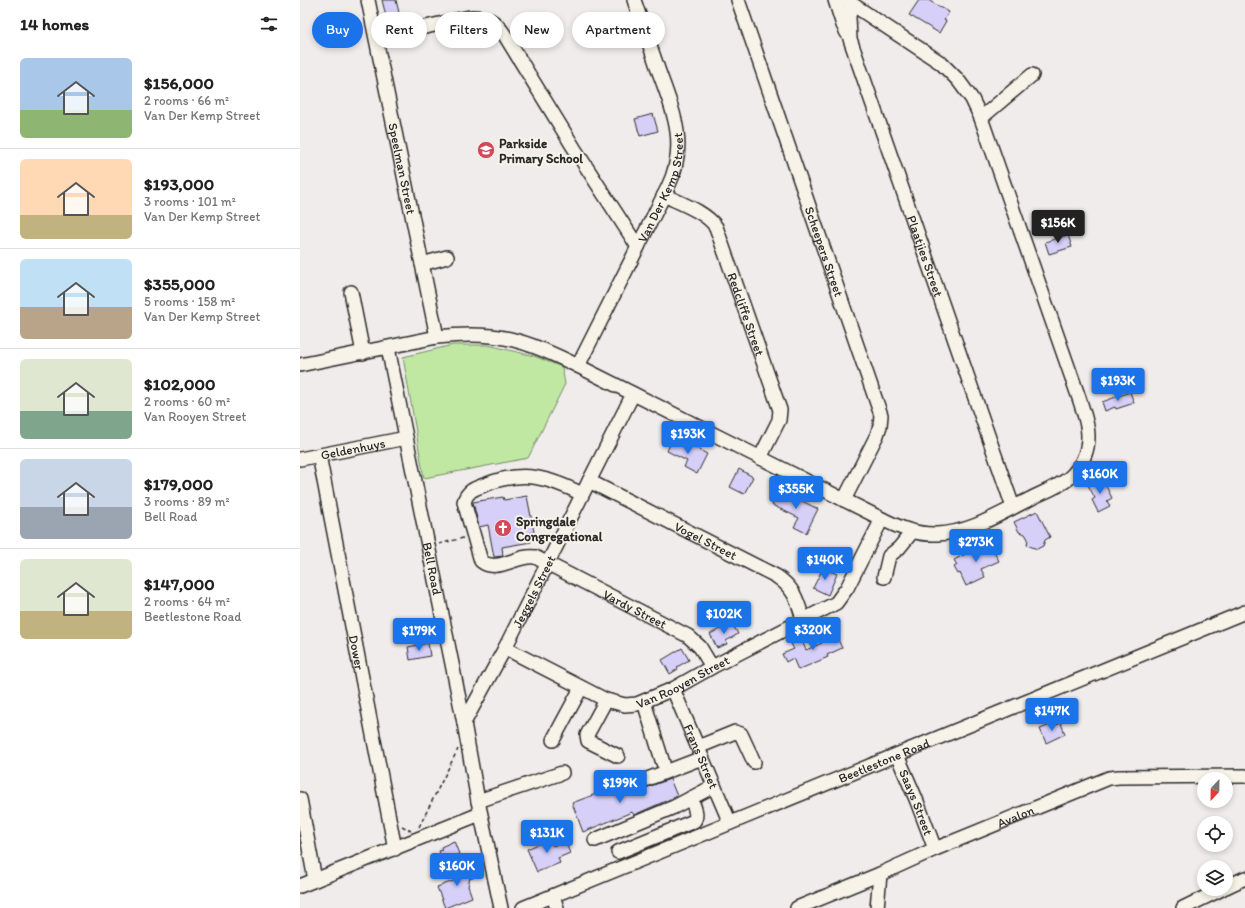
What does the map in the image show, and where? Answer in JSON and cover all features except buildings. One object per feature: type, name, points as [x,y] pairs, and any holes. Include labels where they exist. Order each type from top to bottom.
[{"type":"street","name":"Speelman Street","points":[[368,0],[371,13]]},
{"type":"street","name":"Van Der Kemp Street","points":[[578,366],[672,179],[678,158],[678,132],[675,117],[634,0]]},
{"type":"street","name":"Scheepers Street","points":[[738,0],[881,415],[880,426],[844,500]]},
{"type":"street","points":[[835,0],[843,25],[850,37]]},
{"type":"street","points":[[300,365],[437,337],[468,334],[501,336],[534,346],[578,366],[882,520],[912,532],[936,534],[956,532],[974,526],[1013,508],[1070,478],[1081,463],[1087,449],[1089,433],[1088,427],[981,118],[967,91],[951,72],[941,63],[848,2]]},
{"type":"street","name":"Plaatjies Street","points":[[848,2],[850,37],[1013,508]]},
{"type":"street","points":[[427,27],[470,17],[482,18],[495,23],[504,34],[570,142],[638,247]]},
{"type":"street","name":"Speelman Street","points":[[379,48],[437,337]]},
{"type":"street","points":[[981,118],[1032,75]]},
{"type":"street","name":"Redcliffe Street","points":[[664,195],[709,219],[716,227],[719,234],[780,410],[779,420],[760,458]]},
{"type":"street","points":[[422,264],[447,258]]},
{"type":"street","points":[[351,292],[363,353]]},
{"type":"street","name":"Bell Road","points":[[388,348],[465,728],[479,808],[501,908]]},
{"type":"street","name":"Jeggels Street","points":[[465,728],[633,394]]},
{"type":"street","name":"Geldenhuys","points":[[300,459],[406,438]]},
{"type":"street","name":"Dower","points":[[319,455],[395,849]]},
{"type":"street","name":"Vardy Street","points":[[582,494],[561,484],[536,477],[519,476],[493,481],[474,488],[468,492],[464,502],[481,561],[488,566],[494,566],[531,556],[688,636],[700,647],[712,667]]},
{"type":"street","name":"Vogel Street","points":[[589,481],[776,576],[785,582],[793,592],[803,619]]},
{"type":"street","name":"Van Rooyen Street","points":[[505,648],[606,700],[625,705],[644,702],[673,689],[803,619],[830,607],[841,598],[882,520]]},
{"type":"street","points":[[884,577],[889,556],[899,548],[912,532]]},
{"type":"street","name":"Beetlestone Road","points":[[523,908],[555,902],[624,867],[1245,612]]},
{"type":"street","points":[[553,740],[582,688]]},
{"type":"street","name":"Frans Street","points":[[673,689],[730,823]]},
{"type":"street","points":[[606,700],[586,738],[588,741],[618,756]]},
{"type":"street","points":[[644,702],[663,763]]},
{"type":"street","points":[[637,783],[700,752],[735,732],[741,734],[754,762]]},
{"type":"street","name":"Saays Street","points":[[897,755],[916,799],[935,850]]},
{"type":"street","points":[[300,886],[411,843],[479,808],[562,773]]},
{"type":"street","name":"Avalon","points":[[797,908],[1114,777],[1245,776]]},
{"type":"street","points":[[594,840],[691,798],[714,786]]},
{"type":"street","points":[[300,798],[315,880]]},
{"type":"street","points":[[618,852],[694,821],[696,814],[691,798]]},
{"type":"street","points":[[611,833],[624,867]]},
{"type":"street","points":[[877,908],[880,874]]},
{"type":"street","points":[[1233,884],[1245,878]]},
{"type":"street","points":[[1183,908],[1208,896]]},
{"type":"path","points":[[439,544],[473,535]]},
{"type":"path","points":[[411,843],[465,728]]},
{"type":"green space","points":[[453,345],[488,345],[534,356],[562,367],[565,384],[528,458],[424,478],[403,357]]},
{"type":"place","name":"Parkside Primary School","points":[[486,150]]},
{"type":"place","name":"Springdale Congregational","points":[[503,528]]}]
